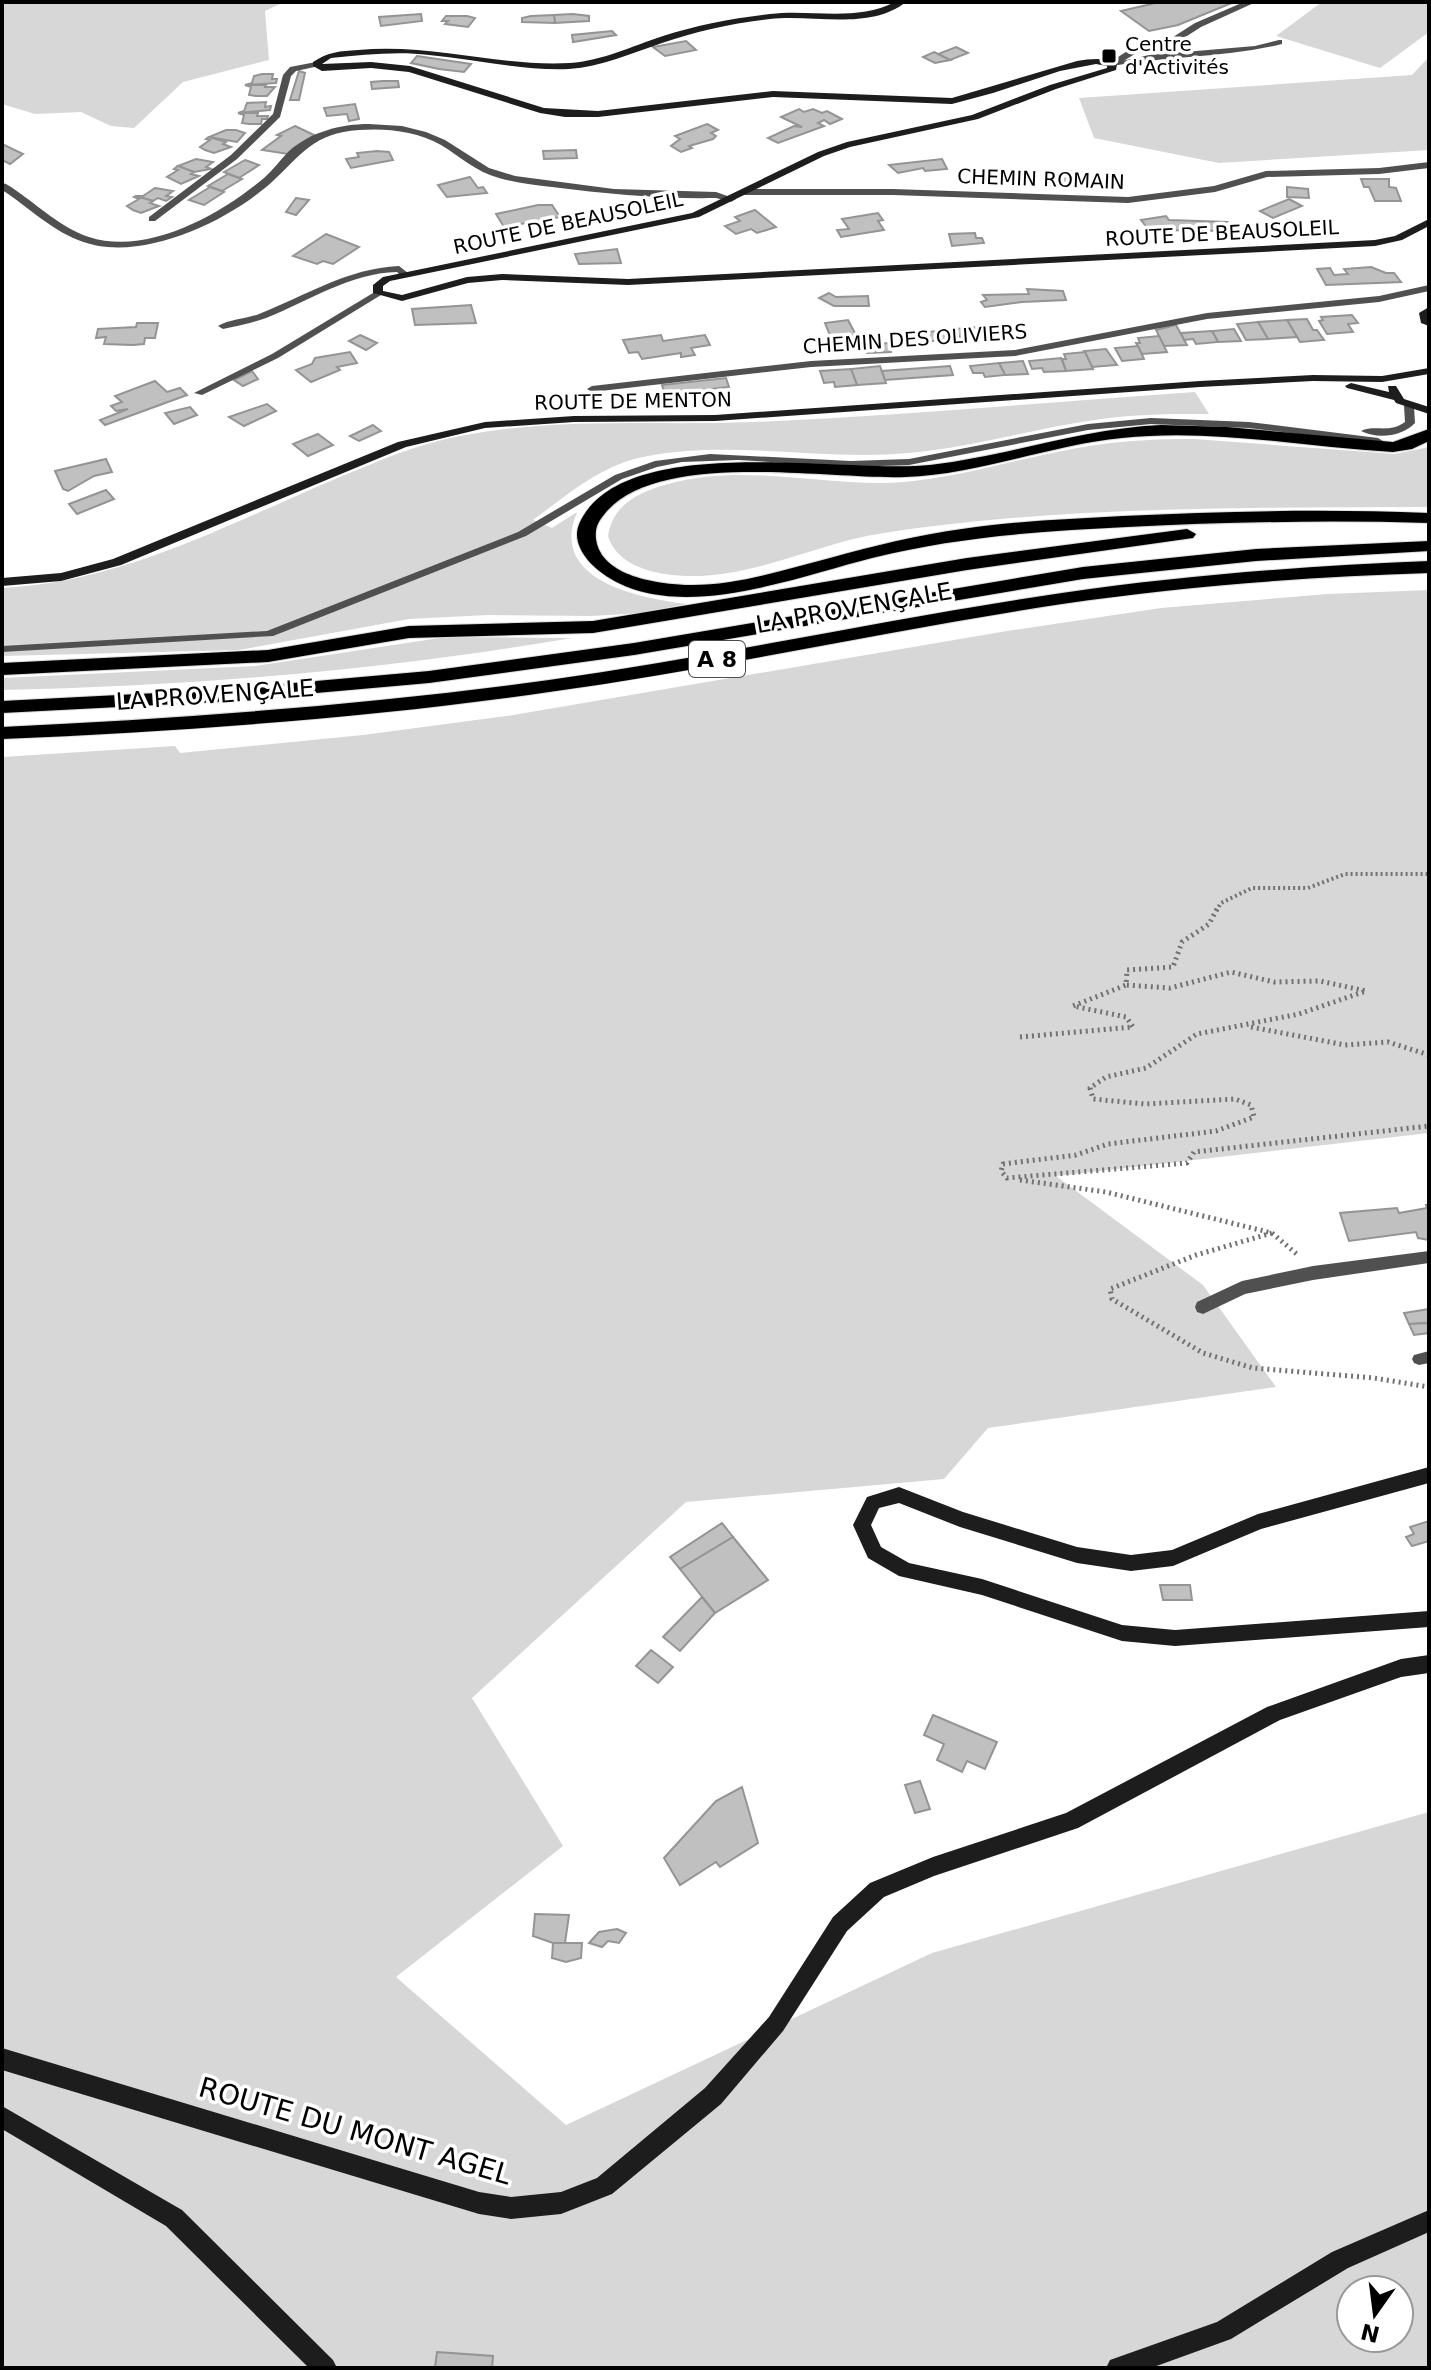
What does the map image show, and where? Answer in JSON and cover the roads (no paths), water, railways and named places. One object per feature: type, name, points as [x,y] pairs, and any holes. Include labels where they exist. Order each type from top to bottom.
[{"type":"highway","points":[[1429,434],[1406,445],[1371,446],[1232,431],[1160,430],[1083,438],[949,468],[915,472],[700,468],[651,477],[614,493],[591,515],[587,540],[597,561],[624,579],[642,585],[688,591],[738,588],[922,541],[1007,529],[1247,516],[1429,518]]},
{"type":"highway","points":[[2,669],[268,656],[377,636],[439,630],[593,627],[967,564],[1166,536],[1429,518]]},
{"type":"highway","name":"LA PROVENÇALE","points":[[2,707],[226,697],[412,679],[571,658],[1081,574],[1275,553],[1429,546]]},
{"type":"highway","name":"LA PROVENÇALE","points":[[2,733],[155,726],[398,706],[627,674],[1124,591],[1258,577],[1429,567]]},
{"type":"street","points":[[902,2],[884,11],[863,15],[776,16],[737,21],[671,37],[598,62],[574,66],[542,67],[409,50],[329,55],[316,64],[334,69],[371,65],[410,69],[543,111],[598,114],[773,94],[952,101],[970,99],[1089,61],[1112,64],[1132,52],[1173,41],[1198,25],[1252,2]]},
{"type":"street","name":"ROUTE DE BEAUSOLEIL","points":[[1112,64],[1111,70],[1100,75],[1053,87],[975,117],[847,145],[821,154],[695,215],[387,279],[378,285],[378,293],[402,298],[467,280],[502,277],[628,282],[1361,244],[1398,238],[1429,222]]},
{"type":"street","points":[[2,186],[82,238],[106,244],[158,238],[210,220],[240,202],[272,178],[286,160],[316,137],[335,130],[394,128],[422,133],[443,142],[471,164],[512,178],[604,192],[716,195],[731,199]]},
{"type":"street","points":[[1429,310],[1424,313],[1425,321],[1429,323]]},
{"type":"street","name":"ROUTE DE MENTON","points":[[2,582],[61,577],[117,562],[402,444],[485,425],[574,419],[715,418],[1292,380],[1397,377],[1429,371]]},
{"type":"street","points":[[1397,377],[1392,390],[1396,397],[1409,406],[1429,411]]},
{"type":"street","name":"ROUTE DE MENTON","points":[[1292,380],[1357,387],[1396,397]]},
{"type":"street","points":[[1203,1307],[1242,1288],[1313,1273],[1429,1257]]},
{"type":"street","points":[[1429,1475],[1258,1522],[1173,1558],[1131,1563],[1077,1555],[960,1519],[899,1495],[873,1502],[862,1525],[874,1552],[905,1570],[982,1587],[1122,1633],[1175,1638],[1429,1619]]},
{"type":"street","name":"ROUTE DU MONT AGEL","points":[[2,2059],[479,2203],[511,2208],[561,2203],[604,2186],[713,2096],[776,2024],[840,1924],[877,1890],[933,1867],[1071,1821],[1274,1713],[1401,1668],[1429,1664]]},
{"type":"street","points":[[2,2117],[174,2218],[325,2368]]},
{"type":"street","points":[[1118,2368],[1223,2331],[1340,2260],[1429,2221]]},
{"type":"lane","points":[[1112,64],[1149,57],[1255,48],[1279,42]]},
{"type":"lane","points":[[152,219],[234,157],[277,115],[287,75],[293,69],[316,64]]},
{"type":"lane","name":"CHEMIN ROMAIN","points":[[745,192],[893,192],[1128,200],[1215,189],[1266,174],[1379,171],[1429,165]]},
{"type":"lane","points":[[223,326],[265,315],[369,273],[390,268],[399,269],[405,275]]},
{"type":"lane","name":"CHEMIN DES OLIVIERS","points":[[592,389],[811,364],[1015,353],[1207,316],[1379,299],[1429,288]]},
{"type":"lane","points":[[199,393],[275,356],[378,293]]},
{"type":"lane","points":[[2,649],[269,634],[522,534],[544,524],[604,482],[657,463],[712,458],[880,464],[918,461],[1117,423],[1194,420],[1394,432],[1410,423],[1409,406]]},
{"type":"lane","points":[[1277,426],[1406,445]]},
{"type":"place","name":"Centre d'Activités","points":[[1109,56]]}]
